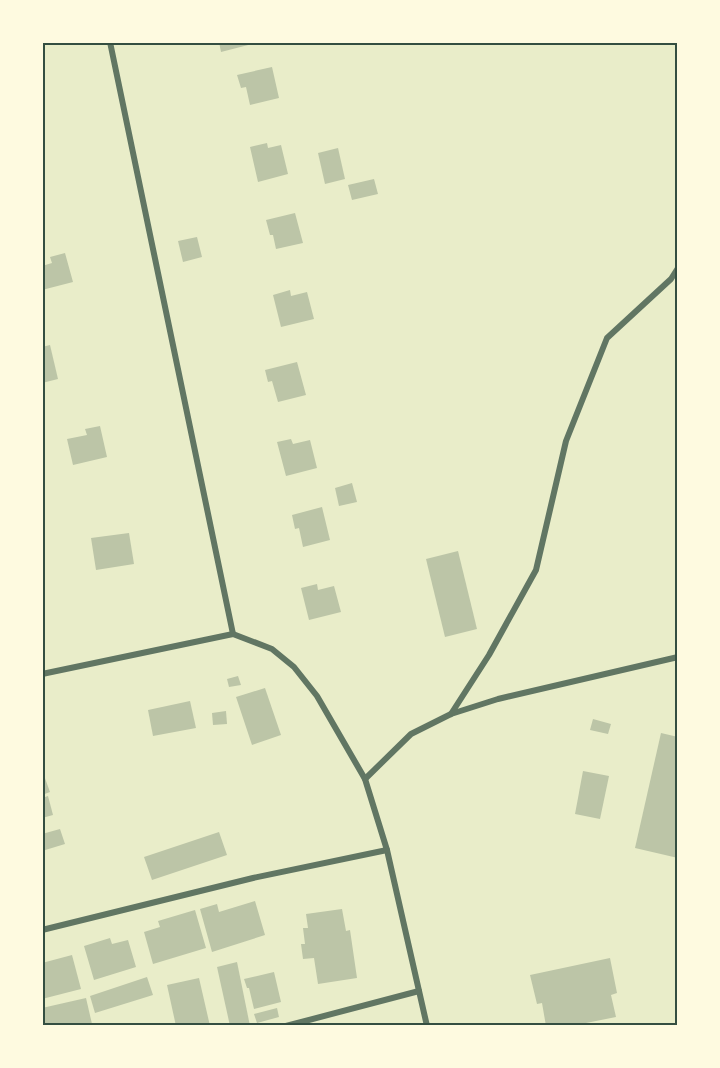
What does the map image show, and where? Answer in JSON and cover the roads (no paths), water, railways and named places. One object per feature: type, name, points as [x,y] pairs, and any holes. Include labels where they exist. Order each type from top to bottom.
[{"type":"street","points":[[110,42],[233,634]]},
{"type":"street","points":[[451,714],[489,655],[536,570],[566,441],[607,338],[670,279],[678,268]]},
{"type":"street","points":[[42,674],[233,634],[272,649],[294,667],[317,696],[365,779],[387,850],[427,1026]]},
{"type":"street","points":[[365,779],[411,734],[451,714],[498,699],[678,657]]},
{"type":"street","points":[[42,930],[252,878],[387,850]]},
{"type":"street","points":[[286,1026],[419,991]]}]
